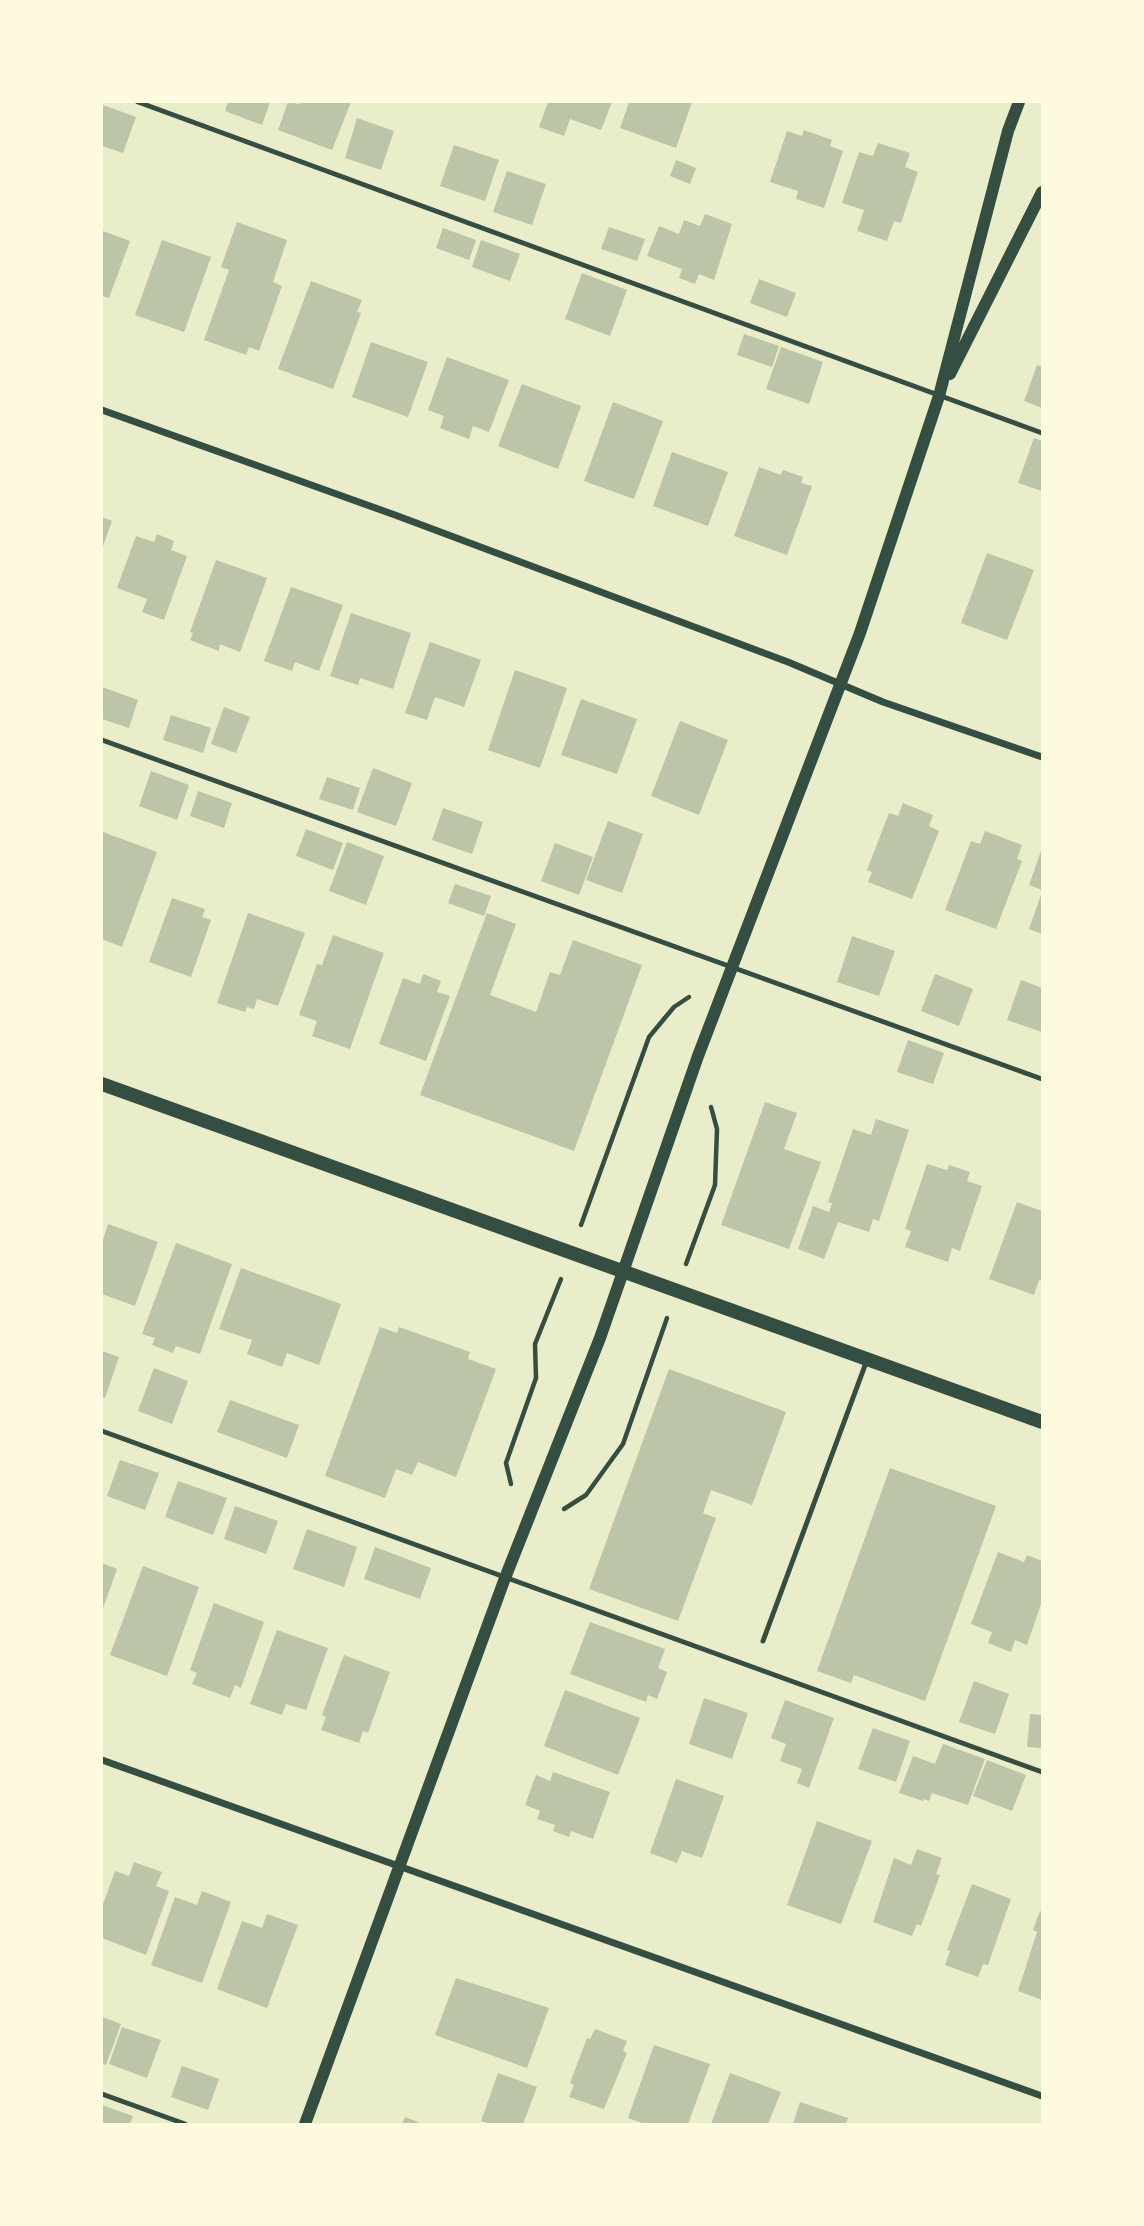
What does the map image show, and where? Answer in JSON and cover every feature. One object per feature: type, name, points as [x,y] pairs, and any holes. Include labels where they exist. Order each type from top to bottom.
[{"type":"main road","points":[[102,1084],[1042,1422]]},
{"type":"street","points":[[305,2124],[505,1578],[623,1272],[732,967],[860,633],[939,396],[1008,131],[1019,102]]},
{"type":"street","points":[[939,396],[1042,192]]},
{"type":"street","points":[[102,410],[395,515],[788,662],[839,685],[1042,757]]},
{"type":"street","points":[[102,1760],[1042,2096]]},
{"type":"lane","points":[[138,102],[887,374],[1042,433]]},
{"type":"lane","points":[[102,740],[1042,1079]]},
{"type":"lane","points":[[763,1641],[867,1360]]},
{"type":"lane","points":[[102,1431],[1042,1772]]},
{"type":"lane","points":[[102,2094],[185,2124]]},
{"type":"path","points":[[589,1205],[649,1037],[674,1007],[732,967]]},
{"type":"path","points":[[694,1242],[715,1185],[717,1129],[711,1105]]},
{"type":"path","points":[[511,1487],[506,1463],[536,1378],[535,1344],[554,1297]]},
{"type":"path","points":[[521,1536],[586,1495],[623,1444],[662,1333]]},
{"type":"building","points":[[228,102],[270,102],[262,125],[225,111]]},
{"type":"building","points":[[288,102],[351,102],[332,150],[278,130]]},
{"type":"building","points":[[548,102],[612,102],[601,130],[570,119],[564,136],[539,127]]},
{"type":"building","points":[[629,102],[692,102],[676,148],[620,128]]},
{"type":"building","points":[[103,105],[136,117],[123,153],[102,146]]},
{"type":"building","points":[[357,118],[394,131],[381,170],[345,158]]},
{"type":"building","points":[[804,130],[832,140],[830,146],[843,151],[824,208],[796,199],[798,191],[770,182],[787,131],[802,136]]},
{"type":"building","points":[[878,143],[910,153],[905,167],[918,172],[901,223],[894,221],[887,241],[857,231],[864,210],[842,203],[859,152],[873,156]]},
{"type":"building","points":[[454,145],[499,160],[485,201],[440,186]]},
{"type":"building","points":[[676,160],[696,168],[690,184],[670,176]]},
{"type":"building","points":[[507,171],[546,184],[532,225],[493,212]]},
{"type":"building","points":[[705,214],[732,224],[714,280],[699,274],[695,284],[679,278],[682,269],[647,256],[659,226],[679,234],[684,220],[700,226]]},
{"type":"building","points":[[237,222],[287,240],[273,282],[282,286],[259,351],[249,347],[246,355],[204,340],[229,270],[221,267]]},
{"type":"building","points":[[609,227],[645,239],[637,261],[601,249]]},
{"type":"building","points":[[443,228],[476,240],[469,260],[436,248]]},
{"type":"building","points":[[103,231],[130,241],[109,298],[102,296]]},
{"type":"building","points":[[162,240],[211,257],[184,332],[135,315]]},
{"type":"building","points":[[481,240],[520,254],[510,281],[472,267]]},
{"type":"building","points":[[582,273],[627,290],[610,336],[565,319]]},
{"type":"building","points":[[759,279],[796,293],[787,317],[750,303]]},
{"type":"building","points":[[311,281],[362,300],[357,312],[361,313],[333,389],[278,369]]},
{"type":"building","points":[[744,334],[779,346],[772,367],[737,355]]},
{"type":"building","points":[[371,342],[428,362],[408,417],[352,397]]},
{"type":"building","points":[[781,347],[823,362],[809,404],[766,389]]},
{"type":"building","points":[[447,357],[509,380],[489,432],[473,426],[469,439],[440,428],[444,416],[428,410]]},
{"type":"building","points":[[1037,365],[1042,367],[1042,408],[1024,401]]},
{"type":"building","points":[[522,384],[581,406],[558,469],[498,446]]},
{"type":"building","points":[[613,402],[663,421],[634,499],[584,481]]},
{"type":"building","points":[[1034,438],[1042,441],[1042,491],[1018,483]]},
{"type":"building","points":[[672,452],[728,472],[708,526],[653,506]]},
{"type":"building","points":[[759,467],[781,475],[783,470],[803,477],[801,483],[812,486],[787,555],[734,536]]},
{"type":"building","points":[[102,517],[112,521],[102,549]]},
{"type":"building","points":[[157,534],[174,541],[171,550],[187,556],[164,620],[142,612],[147,599],[117,588],[136,536],[154,542]]},
{"type":"building","points":[[987,553],[1034,570],[1007,640],[961,623]]},
{"type":"building","points":[[216,560],[267,578],[240,652],[220,644],[219,651],[190,640],[193,633],[190,632]]},
{"type":"building","points":[[291,587],[343,605],[319,671],[295,662],[292,671],[264,661]]},
{"type":"building","points":[[351,613],[411,633],[393,689],[360,678],[358,685],[330,676]]},
{"type":"building","points":[[430,642],[481,660],[464,707],[435,697],[427,720],[405,713]]},
{"type":"building","points":[[515,670],[567,688],[540,768],[488,750]]},
{"type":"building","points":[[102,687],[138,700],[129,728],[102,719]]},
{"type":"building","points":[[581,699],[637,719],[617,774],[561,755]]},
{"type":"building","points":[[224,707],[250,717],[236,753],[211,744]]},
{"type":"building","points":[[171,715],[211,728],[203,753],[163,740]]},
{"type":"building","points":[[680,721],[728,740],[699,815],[651,796]]},
{"type":"building","points":[[373,768],[412,783],[396,826],[357,812]]},
{"type":"building","points":[[151,771],[189,785],[177,820],[139,806]]},
{"type":"building","points":[[327,777],[360,788],[353,810],[319,799]]},
{"type":"building","points":[[198,791],[232,803],[224,828],[190,816]]},
{"type":"building","points":[[903,803],[933,815],[929,826],[939,831],[912,899],[868,882],[872,872],[867,870],[889,813],[898,816]]},
{"type":"building","points":[[443,808],[483,822],[472,854],[432,840]]},
{"type":"building","points":[[608,821],[643,834],[622,893],[586,880]]},
{"type":"building","points":[[306,829],[343,843],[333,870],[296,856]]},
{"type":"building","points":[[985,831],[1022,845],[1017,859],[1022,861],[996,929],[945,910],[971,841],[980,844]]},
{"type":"building","points":[[103,832],[157,852],[122,947],[102,939]]},
{"type":"building","points":[[347,842],[384,856],[366,905],[329,891]]},
{"type":"building","points":[[555,843],[593,857],[579,895],[541,881]]},
{"type":"building","points":[[1042,848],[1042,890],[1029,885]]},
{"type":"building","points":[[455,884],[491,896],[484,916],[448,903]]},
{"type":"building","points":[[1042,892],[1042,934],[1029,929]]},
{"type":"building","points":[[172,898],[205,909],[202,917],[211,920],[191,977],[149,962]]},
{"type":"building","points":[[248,913],[305,933],[278,1006],[257,999],[254,1009],[247,1007],[245,1012],[217,1003]]},
{"type":"building","points":[[487,913],[516,924],[490,995],[536,1012],[550,972],[560,975],[573,940],[642,965],[574,1151],[420,1095]]},
{"type":"building","points":[[333,935],[384,953],[350,1049],[312,1036],[317,1021],[299,1015],[317,964],[322,965]]},
{"type":"building","points":[[852,936],[895,951],[879,996],[837,982]]},
{"type":"building","points":[[423,974],[441,981],[437,992],[450,996],[426,1061],[379,1044],[403,978],[420,984]]},
{"type":"building","points":[[935,974],[973,989],[959,1026],[921,1011]]},
{"type":"building","points":[[1021,980],[1042,988],[1042,1032],[1007,1020]]},
{"type":"building","points":[[908,1040],[944,1053],[933,1084],[897,1072]]},
{"type":"building","points":[[765,1102],[797,1113],[784,1149],[821,1162],[789,1249],[721,1225]]},
{"type":"building","points":[[876,1119],[909,1130],[879,1221],[873,1219],[869,1232],[838,1222],[824,1259],[798,1249],[813,1206],[829,1212],[832,1203],[828,1202],[853,1129],[871,1135]]},
{"type":"building","points":[[927,1164],[947,1170],[949,1165],[970,1172],[967,1181],[982,1186],[960,1251],[952,1248],[948,1262],[905,1247],[911,1231],[905,1229]]},
{"type":"building","points":[[1017,1202],[1042,1211],[1042,1281],[1039,1280],[1034,1295],[989,1279]]},
{"type":"building","points":[[108,1224],[158,1242],[135,1306],[102,1294],[102,1243]]},
{"type":"building","points":[[176,1243],[232,1264],[200,1354],[176,1346],[173,1353],[152,1345],[155,1338],[142,1334]]},
{"type":"building","points":[[241,1268],[341,1304],[319,1365],[287,1353],[282,1367],[247,1354],[252,1340],[219,1329]]},
{"type":"building","points":[[380,1327],[397,1333],[399,1327],[470,1352],[468,1359],[496,1369],[456,1477],[418,1462],[412,1475],[396,1469],[385,1498],[325,1476]]},
{"type":"building","points":[[102,1351],[119,1357],[105,1398],[102,1397]]},
{"type":"building","points":[[154,1368],[188,1381],[172,1424],[138,1411]]},
{"type":"building","points":[[669,1369],[786,1412],[752,1505],[711,1490],[703,1513],[716,1518],[678,1621],[589,1589]]},
{"type":"building","points":[[230,1400],[299,1425],[287,1458],[217,1432]]},
{"type":"building","points":[[120,1460],[159,1473],[145,1510],[107,1496]]},
{"type":"building","points":[[890,1468],[996,1506],[925,1701],[854,1675],[851,1683],[817,1671]]},
{"type":"building","points":[[178,1481],[227,1498],[213,1535],[165,1517]]},
{"type":"building","points":[[235,1506],[278,1521],[266,1554],[224,1539]]},
{"type":"building","points":[[307,1529],[357,1547],[344,1587],[293,1569]]},
{"type":"building","points":[[375,1547],[431,1568],[420,1599],[364,1579]]},
{"type":"building","points":[[998,1552],[1024,1562],[1027,1555],[1042,1561],[1042,1601],[1027,1645],[1015,1640],[1011,1652],[988,1643],[992,1632],[971,1624]]},
{"type":"building","points":[[102,1563],[117,1569],[102,1611]]},
{"type":"building","points":[[143,1566],[199,1587],[167,1676],[110,1655]]},
{"type":"building","points":[[214,1603],[264,1622],[241,1688],[235,1685],[230,1698],[192,1684],[197,1673],[190,1670]]},
{"type":"building","points":[[590,1622],[665,1649],[658,1668],[667,1672],[657,1699],[648,1695],[646,1702],[570,1674]]},
{"type":"building","points":[[277,1630],[328,1648],[306,1710],[286,1704],[282,1715],[250,1704]]},
{"type":"building","points":[[344,1655],[390,1672],[368,1733],[363,1731],[359,1743],[321,1730],[326,1717],[322,1715]]},
{"type":"building","points":[[974,1681],[1009,1694],[995,1734],[959,1722]]},
{"type":"building","points":[[565,1690],[640,1718],[618,1775],[544,1746]]},
{"type":"building","points":[[704,1698],[748,1713],[732,1759],[689,1744]]},
{"type":"building","points":[[785,1700],[834,1718],[809,1788],[797,1783],[802,1769],[780,1761],[786,1744],[771,1738]]},
{"type":"building","points":[[1030,1714],[1042,1715],[1042,1748],[1027,1747]]},
{"type":"building","points":[[873,1728],[910,1741],[896,1782],[858,1769]]},
{"type":"building","points":[[943,1744],[985,1759],[968,1805],[932,1793],[929,1801],[923,1801],[899,1793],[913,1756],[935,1764]]},
{"type":"building","points":[[987,1760],[1026,1775],[1012,1811],[973,1796]]},
{"type":"building","points":[[553,1772],[610,1792],[593,1839],[571,1831],[569,1837],[553,1831],[555,1825],[537,1819],[540,1811],[525,1805],[536,1775],[550,1781]]},
{"type":"building","points":[[676,1779],[724,1796],[702,1858],[682,1851],[677,1863],[650,1853]]},
{"type":"building","points":[[817,1821],[872,1841],[841,1924],[787,1905]]},
{"type":"building","points":[[917,1849],[942,1858],[936,1874],[940,1875],[921,1926],[917,1924],[912,1936],[873,1922],[894,1858],[911,1865]]},
{"type":"building","points":[[134,1862],[162,1872],[156,1886],[169,1891],[146,1955],[102,1938],[102,1907],[115,1871],[129,1876]]},
{"type":"building","points":[[972,1884],[1011,1899],[988,1965],[983,1964],[978,1977],[945,1965],[950,1951],[947,1950]]},
{"type":"building","points":[[202,1891],[231,1902],[202,1983],[151,1965],[175,1897],[197,1905]]},
{"type":"building","points":[[1040,1911],[1042,2000],[1018,1991],[1037,1932],[1033,1930]]},
{"type":"building","points":[[267,1914],[298,1925],[267,2008],[217,1989],[242,1921],[262,1928]]},
{"type":"building","points":[[456,1978],[549,2008],[527,2068],[435,2035]]},
{"type":"building","points":[[102,2017],[121,2024],[106,2065],[102,2063]]},
{"type":"building","points":[[122,2027],[161,2040],[147,2078],[109,2064]]},
{"type":"building","points":[[595,2029],[627,2041],[623,2051],[627,2053],[604,2109],[569,2097],[574,2085],[570,2083],[587,2038],[590,2039]]},
{"type":"building","points":[[654,2045],[710,2064],[688,2124],[645,2124],[628,2118]]},
{"type":"building","points":[[182,2066],[219,2079],[208,2110],[171,2097]]},
{"type":"building","points":[[498,2073],[537,2087],[523,2124],[490,2124],[481,2121]]},
{"type":"building","points":[[730,2073],[781,2092],[768,2124],[711,2124]]},
{"type":"building","points":[[800,2102],[848,2118],[846,2124],[793,2124]]},
{"type":"building","points":[[102,2105],[133,2116],[130,2124],[102,2124]]},
{"type":"building","points":[[405,2117],[423,2124],[402,2124]]}]
